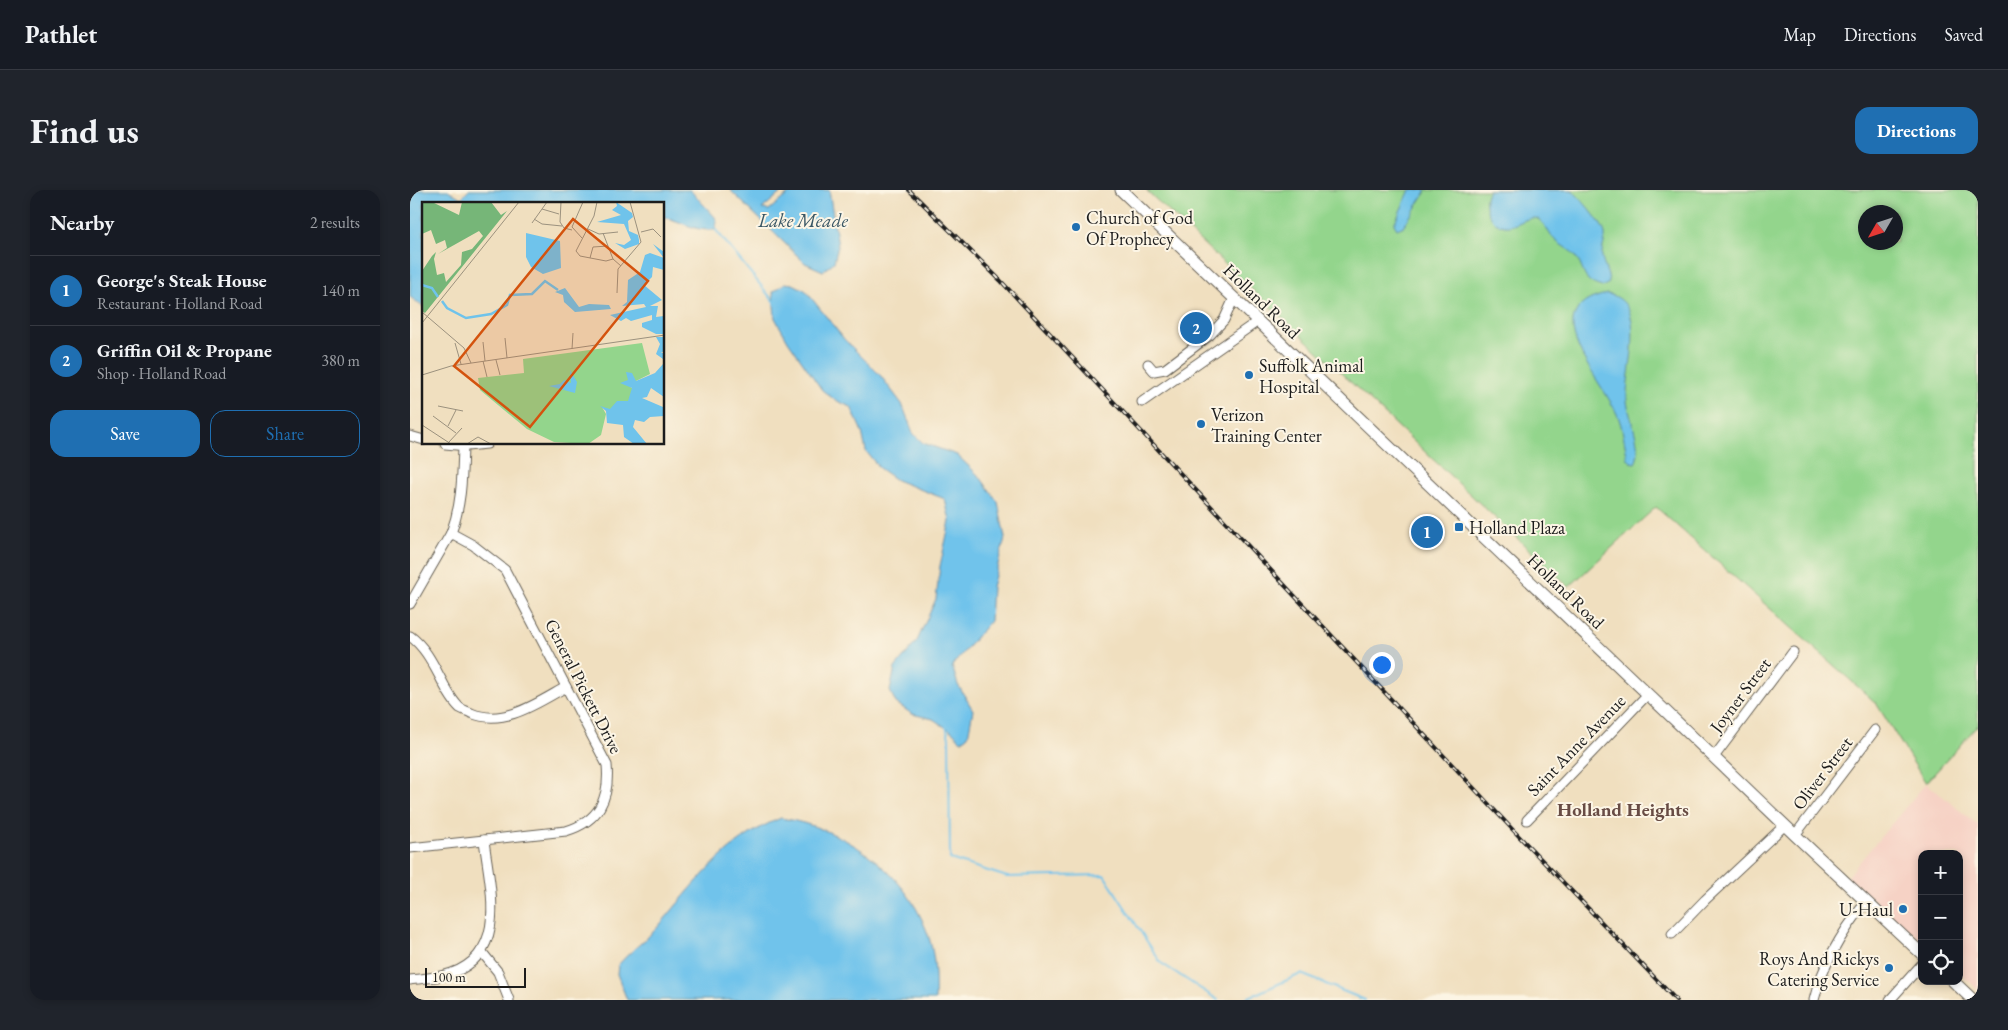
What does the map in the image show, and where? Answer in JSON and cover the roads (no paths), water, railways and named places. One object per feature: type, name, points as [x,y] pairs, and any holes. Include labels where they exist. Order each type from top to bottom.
[{"type":"main road","name":"Holland Road","points":[[1121,190],[1918,950]]},
{"type":"main road","points":[[1957,985],[1974,1000]]},
{"type":"street","points":[[1148,364],[1154,371],[1161,371],[1192,349],[1216,330],[1224,320],[1234,298]]},
{"type":"street","points":[[1142,402],[1258,321]]},
{"type":"street","points":[[454,445],[475,445]]},
{"type":"street","points":[[410,604],[451,533],[461,497],[463,446]]},
{"type":"street","name":"General Pickett Drive","points":[[410,848],[566,831],[583,826],[596,813],[606,795],[607,765],[505,570],[473,545],[451,533]]},
{"type":"street","points":[[410,636],[424,650],[449,694],[461,709],[483,718],[507,716],[524,710],[566,687]]},
{"type":"street","name":"Joyner Street","points":[[1714,757],[1793,652]]},
{"type":"street","name":"Saint Anne Avenue","points":[[1527,820],[1648,694]]},
{"type":"street","name":"Oliver Street","points":[[1795,835],[1875,730]]},
{"type":"street","points":[[1672,934],[1705,900],[1785,825]]},
{"type":"street","points":[[410,980],[454,973],[482,952],[490,934],[492,918],[484,840]]},
{"type":"street","points":[[1814,1000],[1832,952],[1850,922],[1866,902]]},
{"type":"street","points":[[482,952],[498,972],[510,1000]]},
{"type":"street","points":[[1890,1000],[1918,968]]},
{"type":"water","name":"Lake Meade","points":[[410,190],[448,190],[461,198],[469,190],[690,190],[715,217],[717,222],[715,230],[707,230],[688,226],[665,217],[665,202],[422,202],[422,306],[410,297]]},
{"type":"water","name":"Lake Meade","points":[[730,190],[784,190],[762,209],[769,210],[793,190],[829,190],[838,246],[834,262],[823,271],[805,263]]},
{"type":"water","points":[[1410,190],[1427,190],[1404,226],[1397,229],[1394,224]]},
{"type":"water","points":[[1489,190],[1572,190],[1591,211],[1605,234],[1602,257],[1609,283],[1602,287],[1590,282],[1574,255],[1555,240],[1538,219],[1530,218],[1509,226],[1494,221],[1486,207]]},
{"type":"water","points":[[785,283],[793,284],[805,290],[844,339],[880,375],[902,404],[913,433],[923,443],[957,455],[980,477],[998,502],[1005,538],[992,587],[990,621],[952,666],[958,685],[973,710],[968,736],[961,741],[954,733],[933,719],[912,714],[896,703],[890,691],[895,668],[917,641],[936,599],[940,566],[950,521],[945,499],[896,480],[879,468],[866,451],[862,432],[851,407],[835,400],[822,390],[788,341],[775,318],[773,292]]},
{"type":"water","points":[[1607,294],[1620,299],[1628,310],[1632,323],[1633,339],[1627,400],[1637,441],[1638,450],[1635,463],[1628,459],[1617,414],[1587,364],[1578,346],[1573,329],[1575,314],[1585,302]]},
{"type":"water","points":[[781,818],[827,831],[848,842],[886,870],[902,888],[916,907],[929,937],[934,964],[935,1000],[627,1000],[617,974],[618,965],[657,928],[698,880],[728,851],[744,838]]},
{"type":"waterway","points":[[715,229],[775,303]]},
{"type":"waterway","points":[[946,726],[949,738],[950,859],[1007,877],[1104,875],[1161,963],[1218,1000]]},
{"type":"waterway","points":[[1242,1000],[1301,974],[1365,1000]]},
{"type":"railway","points":[[909,190],[1000,280],[1513,830],[1676,1000]]},
{"type":"place","name":"Church of God Of Prophecy","points":[[1076,227]]},
{"type":"place","name":"Griffin Oil & Propane","points":[[1196,328]]},
{"type":"place","name":"Suffolk Animal Hospital","points":[[1249,375]]},
{"type":"place","name":"Verizon Training Center","points":[[1201,424]]},
{"type":"place","name":"Holland Plaza","points":[[1459,527]]},
{"type":"place","name":"George's Steak House","points":[[1427,532]]},
{"type":"place","name":"U-Haul","points":[[1903,909]]},
{"type":"place","name":"Roys And Rickys Catering Service","points":[[1889,968]]},
{"type":"district","name":"Holland Heights","points":[[1623,809]]}]
